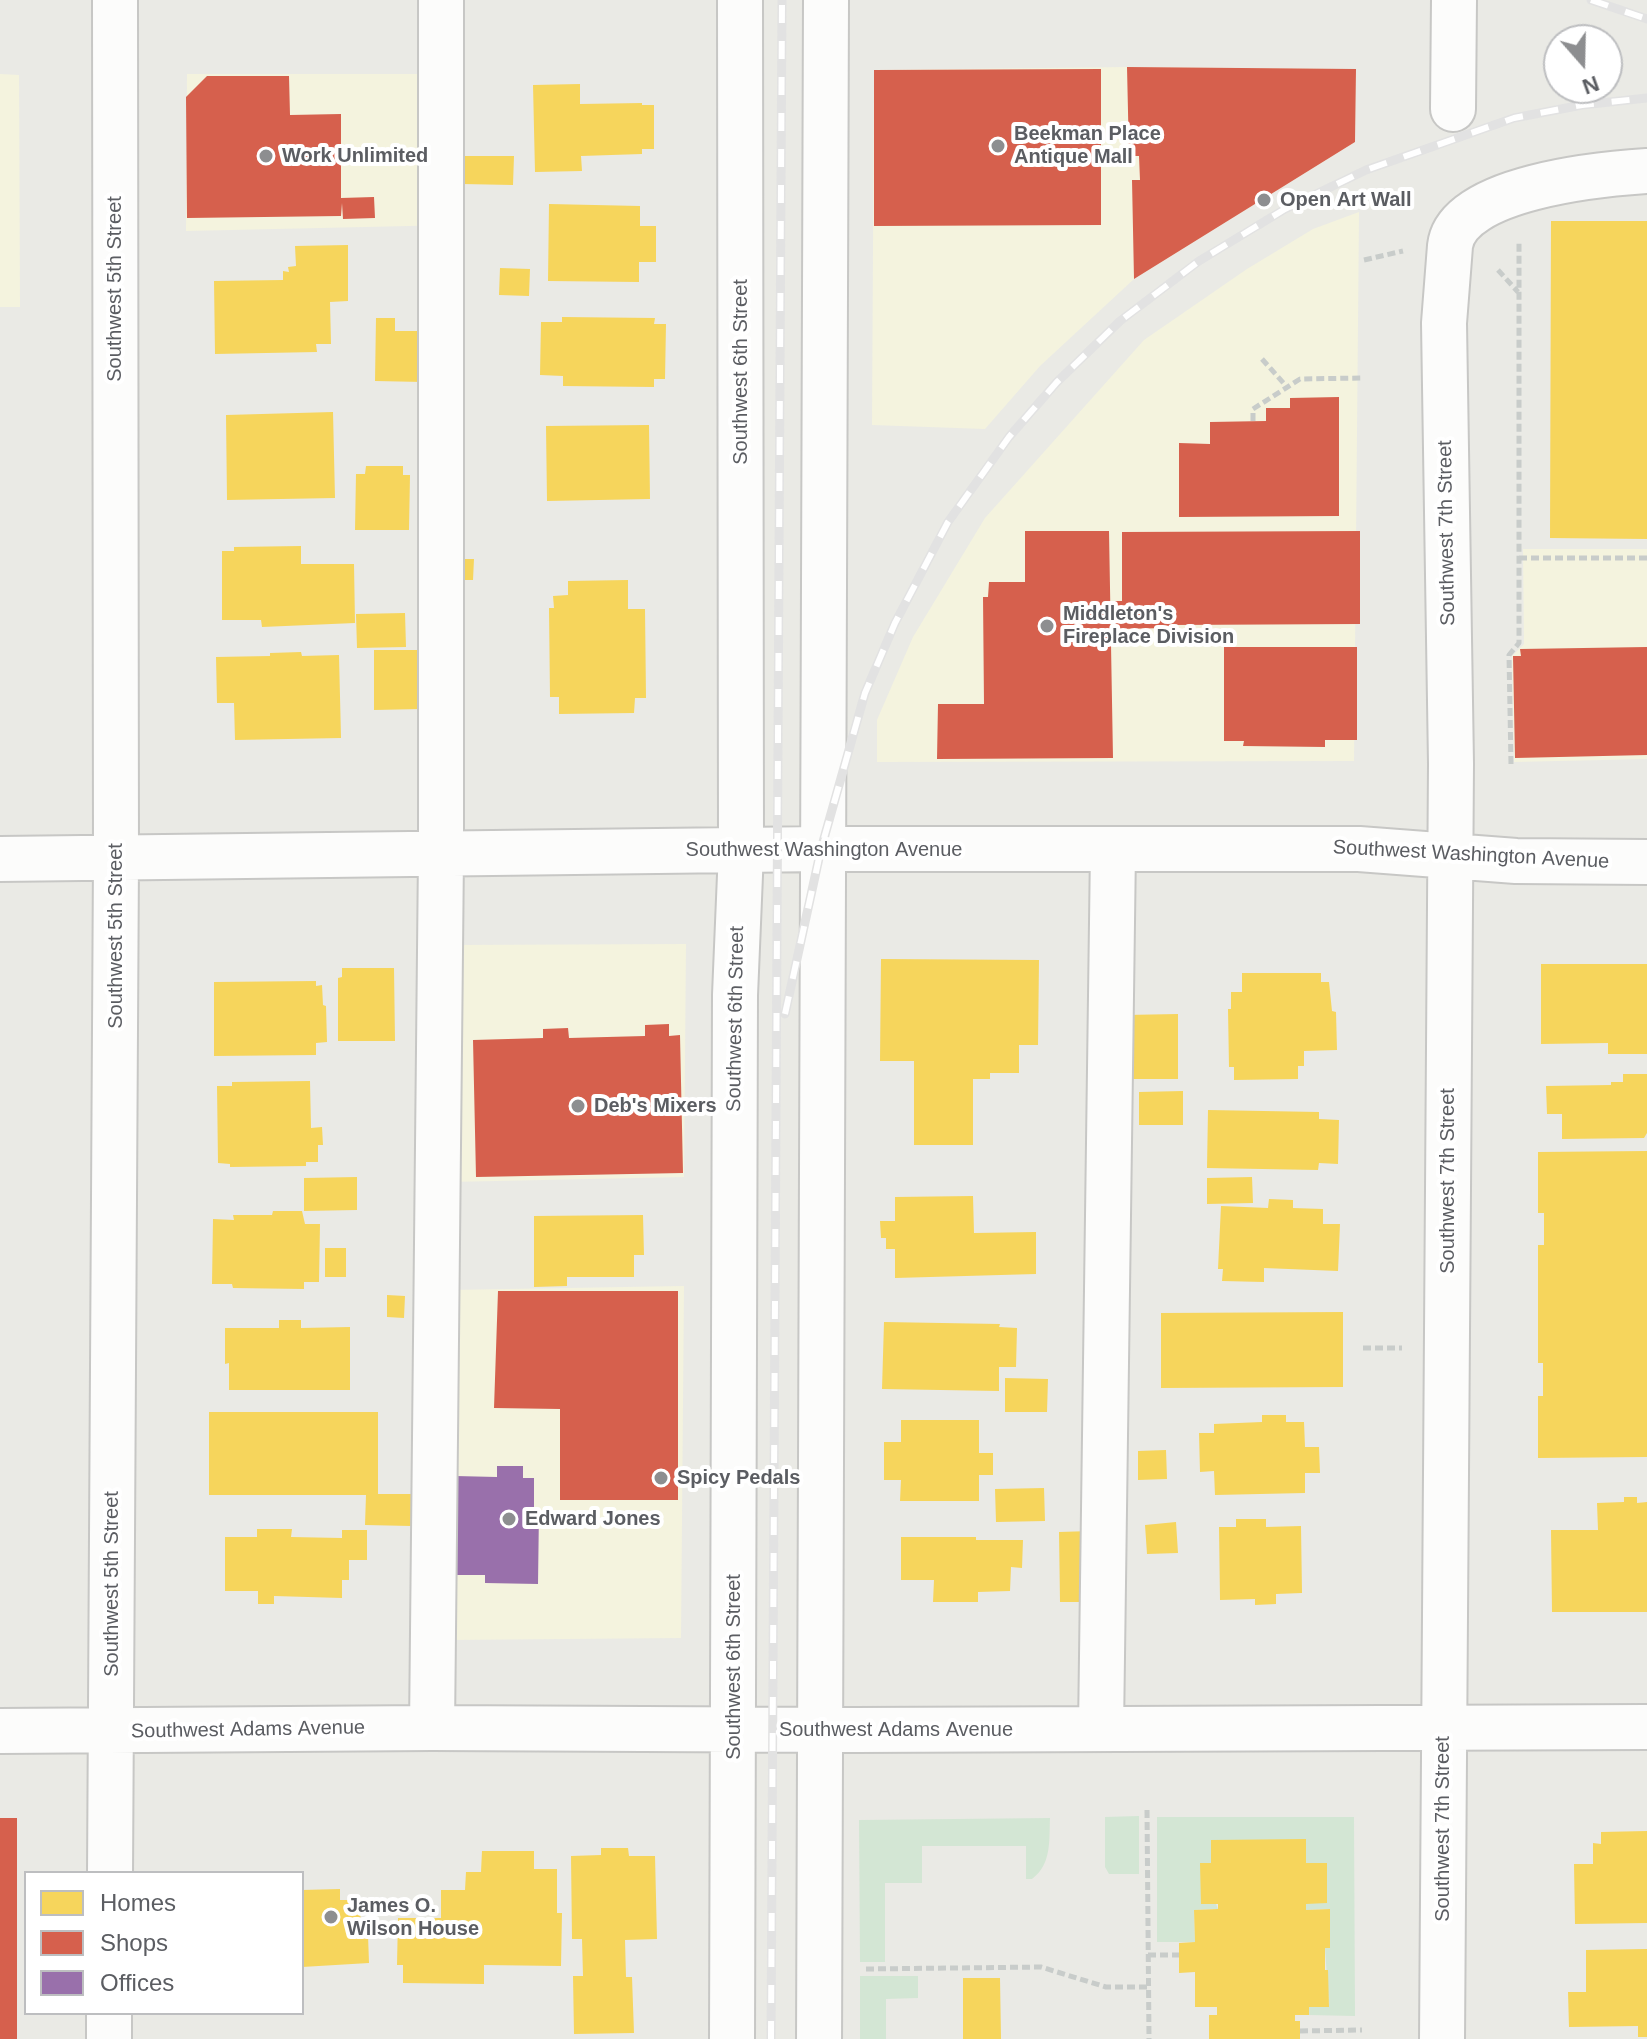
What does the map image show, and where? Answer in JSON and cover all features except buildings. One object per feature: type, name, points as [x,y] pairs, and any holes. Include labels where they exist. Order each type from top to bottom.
[{"type":"street","name":"Southwest 5th Street","points":[[110,1871],[116,859],[115,0]]},
{"type":"street","points":[[432,1728],[441,854],[441,0]]},
{"type":"street","name":"Southwest 6th Street","points":[[732,2039],[735,995],[741,851],[740,0]]},
{"type":"street","points":[[819,2039],[826,0]]},
{"type":"street","points":[[1453,109],[1454,0]]},
{"type":"street","name":"Southwest 7th Street","points":[[1442,2039],[1451,855],[1444,323],[1451,237],[1472,211],[1519,192],[1589,175],[1647,171]]},
{"type":"street","name":"Southwest Washington Avenue","points":[[0,859],[821,849],[1359,849],[1516,861],[1647,862]]},
{"type":"street","points":[[1101,1729],[1113,849]]},
{"type":"street","name":"Southwest Adams Avenue","points":[[0,1731],[1647,1727]]},
{"type":"street","points":[[109,2015],[109,2039]]},
{"type":"path","points":[[1511,764],[1509,655],[1519,643],[1519,192]]},
{"type":"path","points":[[1262,359],[1287,387]]},
{"type":"path","points":[[1253,421],[1253,409],[1300,379],[1363,378]]},
{"type":"path","points":[[1519,558],[1647,558]]},
{"type":"path","points":[[1147,1810],[1149,2039]]},
{"type":"path","points":[[1148,1955],[1179,1955]]},
{"type":"path","points":[[853,1970],[1041,1967],[1106,1987],[1148,1987]]},
{"type":"path","points":[[1300,2031],[1362,2030]]},
{"type":"shaded area","points":[[1127,67],[1356,69],[1355,142],[1134,279],[1040,366],[985,429],[872,425],[874,70]]},
{"type":"shaded area","points":[[0,74],[19,75],[20,307],[0,307]]},
{"type":"shaded area","points":[[187,74],[452,74],[454,225],[186,231]]},
{"type":"shaded area","points":[[1359,212],[1354,761],[877,762],[877,720],[913,637],[985,518],[1144,340],[1247,269],[1313,229]]},
{"type":"shaded area","points":[[1523,549],[1647,549],[1647,759],[1514,762],[1512,656],[1524,644]]},
{"type":"shaded area","points":[[686,944],[684,1177],[449,1182],[450,945]]},
{"type":"shaded area","points":[[684,1286],[681,1638],[449,1640],[449,1290]]},
{"type":"shaded area","points":[[1139,1816],[1139,1874],[1109,1874],[1105,1867],[1105,1817]]},
{"type":"shaded area","points":[[1157,1817],[1354,1817],[1355,2016],[1309,2015],[1309,2007],[1329,2007],[1325,1948],[1329,1909],[1306,1910],[1306,1904],[1327,1863],[1306,1863],[1305,1840],[1211,1841],[1211,1863],[1200,1863],[1218,1909],[1194,1910],[1195,1942],[1157,1942]]},
{"type":"shaded area","points":[[1050,1818],[1046,1859],[1032,1879],[1026,1879],[1026,1846],[922,1846],[922,1883],[885,1883],[885,1962],[860,1962],[859,1820]]},
{"type":"shaded area","points":[[860,1976],[918,1976],[918,1998],[886,1999],[886,2039],[860,2039]]},
{"type":"railway","points":[[771,2039],[782,0]]},
{"type":"railway","points":[[1591,0],[1647,19]]},
{"type":"railway","points":[[785,1014],[821,849],[865,693],[895,623],[948,522],[1009,437],[1057,382],[1120,321],[1199,261],[1285,209],[1366,170],[1514,118],[1582,105],[1647,98]]},
{"type":"place","name":"Beekman Place Antique Mall","points":[[998,146]]},
{"type":"place","name":"Work Unlimited","points":[[266,156]]},
{"type":"place","name":"Open Art Wall","points":[[1264,200]]},
{"type":"place","name":"Middleton's Fireplace Division","points":[[1047,626]]},
{"type":"place","name":"Deb's Mixers","points":[[578,1106]]},
{"type":"place","name":"Spicy Pedals","points":[[661,1478]]},
{"type":"place","name":"Edward Jones","points":[[509,1519]]},
{"type":"place","name":"James O. Wilson House","points":[[331,1917]]}]
